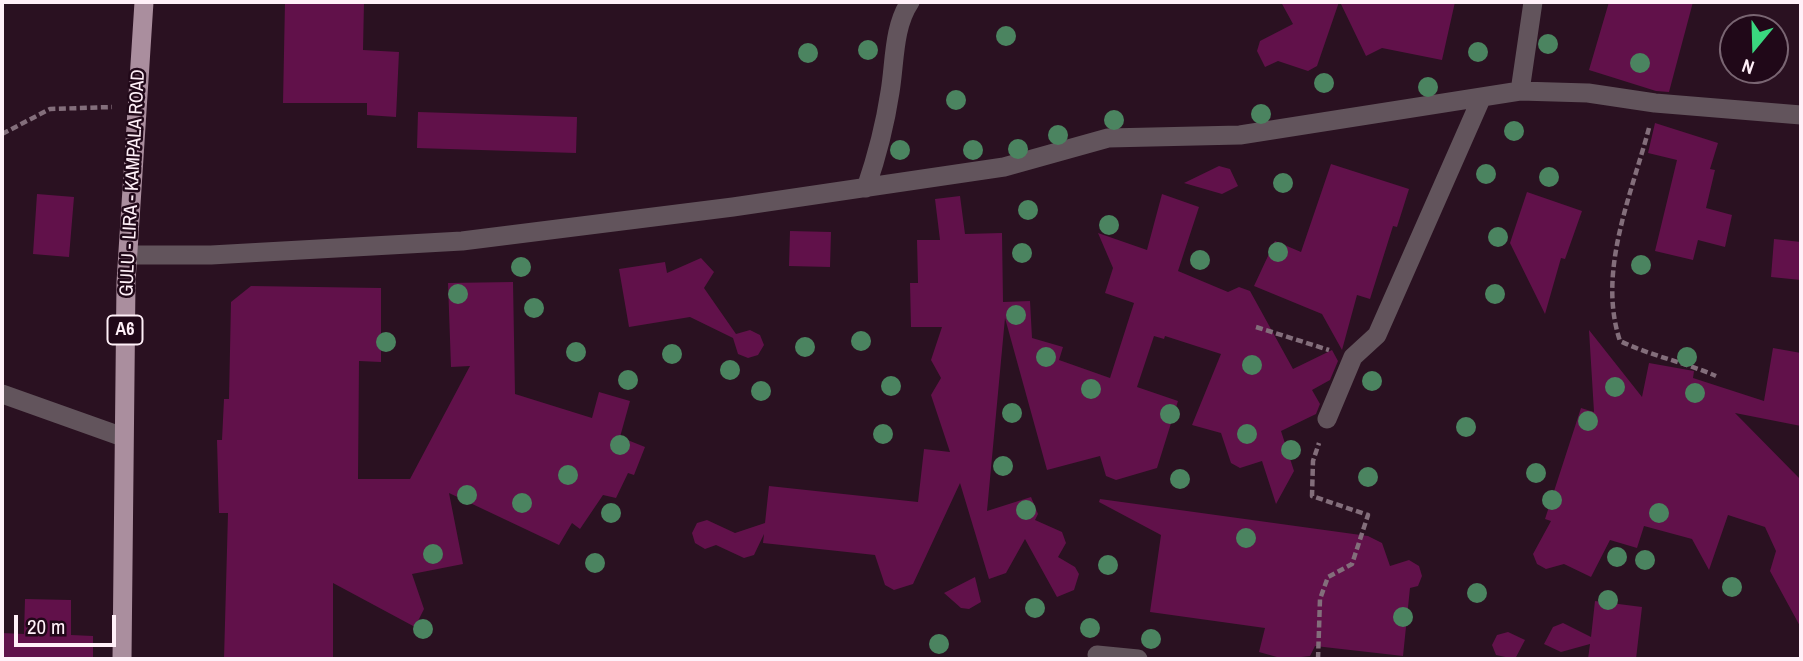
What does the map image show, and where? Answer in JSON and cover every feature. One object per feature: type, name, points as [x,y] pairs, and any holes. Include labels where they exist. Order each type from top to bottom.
[{"type":"main road","name":"GULU - LIRA - KAMPALA ROAD","points":[[122,659],[123,437],[128,255],[144,2]]},
{"type":"street","points":[[866,188],[881,144],[903,12],[910,2]]},
{"type":"street","points":[[1520,91],[1533,2]]},
{"type":"street","points":[[128,255],[211,255],[462,241],[866,188],[1004,167],[1108,138],[1240,135],[1520,91],[1588,93],[1655,103],[1801,115]]},
{"type":"street","points":[[1327,419],[1353,357],[1377,335],[1481,99]]},
{"type":"street","points":[[2,394],[123,437]]},
{"type":"street","points":[[1097,655],[1138,659]]},
{"type":"path","points":[[1655,103],[1612,266],[1612,315],[1620,341],[1647,355],[1690,365],[1716,376]]},
{"type":"path","points":[[2,134],[50,109],[137,106]]},
{"type":"path","points":[[1256,327],[1353,357]]},
{"type":"path","points":[[1318,659],[1320,599],[1328,577],[1352,564],[1368,515],[1312,496],[1313,461],[1327,419]]},
{"type":"building","points":[[285,2],[364,2],[363,50],[399,52],[396,117],[367,115],[367,103],[283,103]]},
{"type":"building","points":[[1281,2],[1339,2],[1317,66],[1308,71],[1278,61],[1265,67],[1257,51],[1260,41],[1293,24]]},
{"type":"building","points":[[1340,2],[1455,2],[1442,60],[1382,48],[1366,56]]},
{"type":"building","points":[[1609,2],[1693,2],[1669,92],[1656,91],[1589,70]]},
{"type":"building","points":[[418,112],[577,117],[576,153],[417,148]]},
{"type":"building","points":[[1655,123],[1718,143],[1710,169],[1715,170],[1706,208],[1732,215],[1725,247],[1698,240],[1693,260],[1655,251],[1677,160],[1648,153]]},
{"type":"building","points":[[1331,164],[1409,189],[1397,227],[1393,226],[1370,299],[1357,295],[1342,350],[1322,314],[1254,286],[1275,241],[1301,252]]},
{"type":"building","points":[[1219,166],[1230,169],[1238,186],[1222,194],[1184,183]]},
{"type":"building","points":[[1527,192],[1582,211],[1565,259],[1561,258],[1545,314],[1510,243]]},
{"type":"building","points":[[37,194],[74,197],[69,257],[33,254]]},
{"type":"building","points":[[1162,194],[1199,207],[1178,271],[1228,292],[1239,287],[1250,291],[1293,369],[1332,350],[1338,361],[1330,380],[1312,390],[1320,404],[1316,414],[1281,431],[1294,471],[1276,504],[1262,461],[1240,468],[1231,463],[1221,433],[1192,425],[1221,354],[1165,336],[1164,339],[1154,336],[1137,387],[1178,401],[1157,468],[1116,480],[1106,476],[1100,456],[1047,470],[1005,318],[987,511],[1031,497],[1038,514],[1035,520],[1062,532],[1066,543],[1058,557],[1075,567],[1079,574],[1074,590],[1057,597],[1025,539],[1006,573],[989,579],[960,483],[913,584],[894,590],[885,585],[875,555],[763,543],[764,534],[754,555],[744,558],[716,545],[705,549],[695,543],[692,533],[697,523],[707,520],[735,533],[765,523],[769,486],[918,502],[924,449],[950,452],[931,395],[941,378],[931,360],[942,327],[911,327],[910,283],[918,283],[917,240],[940,240],[935,199],[960,196],[965,234],[1002,233],[1003,302],[1030,301],[1032,338],[1063,347],[1059,360],[1110,378],[1134,303],[1105,293],[1113,268],[1098,233],[1147,250]]},
{"type":"building","points":[[790,231],[831,232],[830,267],[789,266]]},
{"type":"building","points":[[1774,239],[1801,242],[1801,280],[1771,277]]},
{"type":"building","points":[[701,258],[714,272],[704,288],[736,334],[750,330],[760,335],[764,345],[758,355],[748,358],[738,354],[733,338],[690,317],[629,327],[619,269],[665,262],[667,273]]},
{"type":"building","points":[[513,282],[515,394],[592,418],[599,392],[630,401],[620,437],[645,447],[634,475],[628,473],[616,498],[603,495],[580,529],[572,523],[559,545],[449,493],[463,564],[412,574],[424,609],[415,627],[333,583],[333,659],[224,659],[228,513],[219,513],[217,440],[222,440],[224,399],[229,399],[231,302],[251,286],[381,288],[381,362],[359,361],[358,479],[410,479],[470,366],[451,367],[448,283]]},
{"type":"building","points":[[1589,330],[1642,397],[1649,363],[1694,371],[1693,378],[1764,401],[1773,348],[1801,353],[1801,426],[1735,413],[1801,480],[1801,628],[1770,571],[1776,551],[1765,527],[1728,515],[1709,570],[1692,539],[1644,526],[1637,548],[1610,540],[1591,577],[1564,564],[1546,569],[1537,564],[1533,554],[1551,521],[1545,519],[1581,408],[1594,412]]},
{"type":"building","points":[[1100,499],[1368,536],[1382,543],[1390,566],[1409,560],[1419,566],[1422,576],[1418,586],[1410,588],[1403,656],[1315,646],[1310,656],[1284,659],[1259,652],[1265,628],[1150,612],[1161,535],[1099,502]]},
{"type":"building","points":[[975,577],[981,602],[969,609],[961,608],[944,593]]},
{"type":"building","points":[[25,599],[71,600],[71,635],[93,636],[93,659],[2,659],[2,633],[24,634]]},
{"type":"building","points":[[1595,601],[1642,607],[1636,659],[1588,659],[1590,644],[1561,652],[1544,644],[1553,627],[1563,623],[1591,637]]},
{"type":"building","points":[[1508,632],[1525,640],[1515,659],[1496,655],[1492,645],[1497,635]]}]
